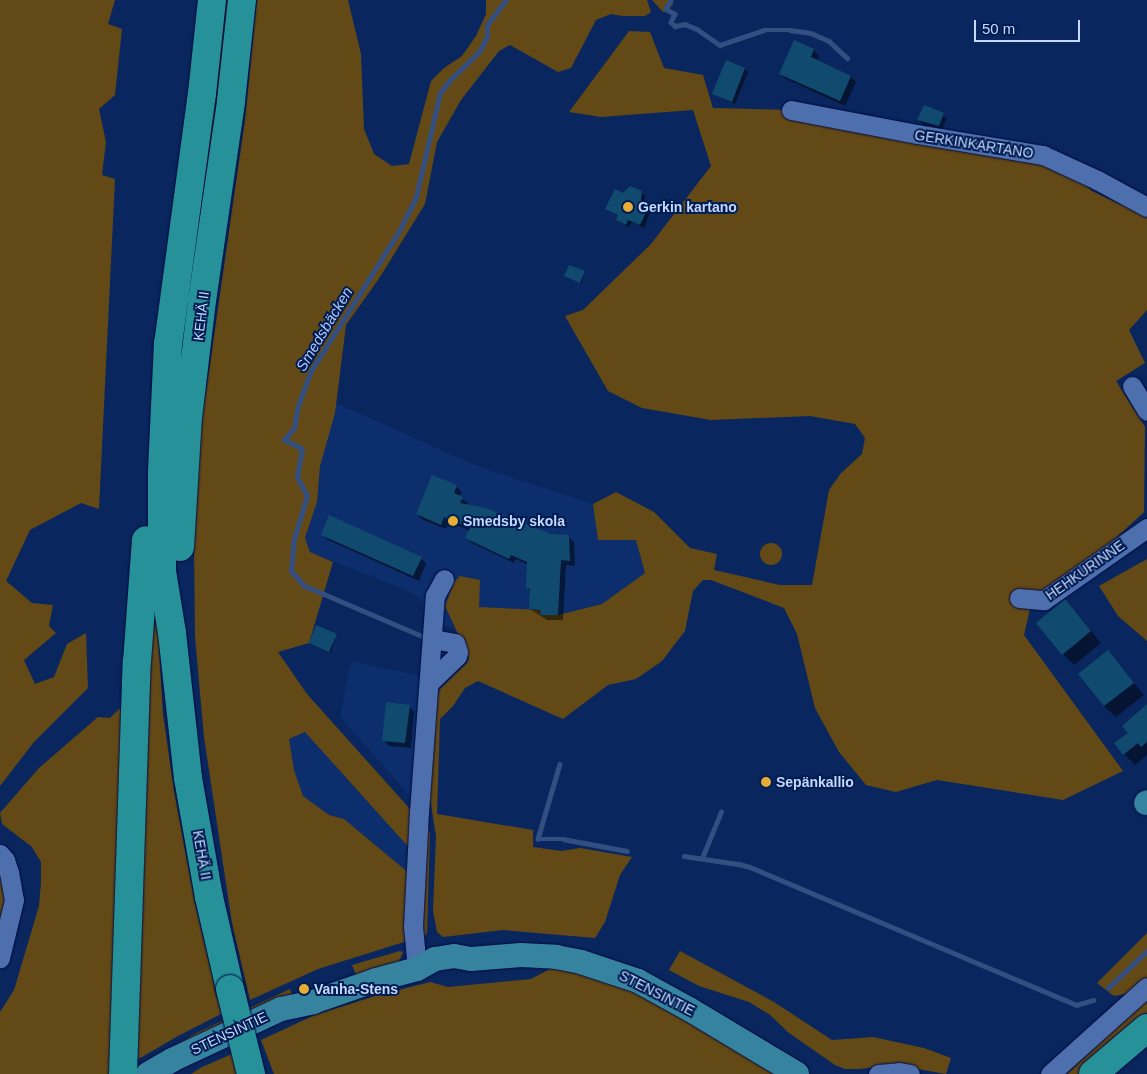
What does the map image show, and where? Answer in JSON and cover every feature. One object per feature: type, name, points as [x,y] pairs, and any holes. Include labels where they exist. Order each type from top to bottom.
[{"type":"highway","name":"KEHÄ II","points":[[212,0],[202,94],[168,343],[162,471],[162,571],[172,633],[188,778],[209,897],[251,1074]]},
{"type":"highway","name":"KEHÄ II","points":[[172,633],[180,568],[181,516],[188,418],[242,0]]},
{"type":"highway","points":[[123,1074],[137,662],[155,415],[168,343]]},
{"type":"highway","points":[[1093,1074],[1147,1028]]},
{"type":"highway","points":[[1117,1074],[1147,1046]]},
{"type":"main road","name":"STENSINTIE","points":[[148,1074],[172,1060],[281,1009],[313,1002],[376,980],[417,969],[435,959],[454,956],[471,958],[521,955],[556,957],[609,970],[638,981],[689,1009],[797,1074]]},
{"type":"main road","name":"STENSINTIE","points":[[179,1074],[285,1020],[313,1002]]},
{"type":"street","name":"GERKINKARTANO","points":[[791,110],[1043,155],[1097,180],[1147,207]]},
{"type":"street","points":[[1132,386],[1147,411]]},
{"type":"street","name":"HEHKURINNE","points":[[1019,598],[1044,600],[1147,528]]},
{"type":"street","points":[[417,969],[413,916],[429,682],[435,596],[444,579]]},
{"type":"street","points":[[429,682],[457,656],[458,652],[454,643],[433,639]]},
{"type":"street","points":[[0,854],[5,860],[9,872],[14,900],[0,958]]},
{"type":"street","points":[[1050,1074],[1147,987]]},
{"type":"street","points":[[878,1074],[899,1072],[910,1074]]},
{"type":"shaded area","points":[[0,0],[115,0],[108,24],[122,29],[115,95],[99,109],[106,142],[102,175],[115,179],[99,509],[81,503],[30,530],[6,581],[32,603],[53,605],[49,626],[56,633],[24,660],[35,684],[54,677],[67,644],[86,633],[88,688],[34,742],[0,786]]},
{"type":"shaded area","points":[[224,0],[231,0],[190,310],[185,309]]},
{"type":"shaded area","points":[[257,0],[348,0],[361,54],[364,129],[374,154],[392,166],[409,164],[431,81],[444,68],[462,56],[476,36],[486,14],[486,0],[647,0],[651,12],[645,16],[611,14],[596,20],[571,68],[558,72],[510,45],[499,51],[461,100],[437,142],[425,204],[380,277],[346,325],[335,413],[320,466],[317,502],[305,538],[310,552],[333,562],[309,643],[278,652],[307,694],[410,809],[413,852],[305,732],[289,739],[294,770],[303,796],[329,815],[344,819],[410,874],[406,939],[404,942],[318,969],[250,1000],[232,923],[204,737],[195,637],[194,542],[201,427],[245,120]]},
{"type":"shaded area","points":[[652,0],[672,0],[673,4],[666,12],[663,12]]},
{"type":"shaded area","points":[[629,31],[650,32],[664,68],[703,75],[713,108],[791,110],[1063,165],[1092,191],[1147,217],[1147,310],[1129,330],[1145,363],[1116,381],[1145,427],[1144,512],[1046,602],[1030,609],[1024,635],[1123,771],[1063,800],[937,780],[896,792],[866,785],[839,752],[815,708],[797,634],[784,608],[711,580],[703,580],[693,591],[685,631],[662,661],[636,679],[608,685],[563,719],[478,681],[465,688],[453,706],[440,719],[437,814],[533,830],[533,847],[561,851],[580,848],[632,857],[620,875],[605,922],[595,938],[503,930],[443,937],[437,932],[433,911],[436,836],[430,798],[438,694],[440,689],[467,663],[469,658],[445,606],[454,582],[460,576],[480,580],[479,607],[541,610],[541,615],[558,615],[602,604],[645,573],[636,540],[598,540],[593,504],[616,492],[654,512],[690,548],[717,554],[714,570],[780,585],[812,585],[829,490],[841,473],[862,454],[865,438],[855,424],[810,416],[711,420],[642,408],[608,391],[565,316],[583,310],[651,244],[711,166],[693,110],[601,117],[569,112]]},
{"type":"shaded area","name":"Smedsby skola","points":[[336,403],[477,466],[593,504],[598,540],[637,539],[645,573],[602,604],[558,615],[501,608],[445,606],[454,627],[434,625],[427,620],[421,599],[406,590],[310,552],[305,539],[317,502],[320,466]]},
{"type":"shaded area","points":[[771,543],[779,546],[782,554],[779,562],[771,565],[763,562],[760,554],[763,546]]},
{"type":"shaded area","points":[[1147,559],[1147,641],[1118,616],[1099,586]]},
{"type":"shaded area","points":[[154,567],[163,714],[174,791],[195,904],[221,1014],[135,1061]]},
{"type":"shaded area","points":[[351,661],[422,676],[411,797],[340,717]]},
{"type":"shaded area","points":[[120,708],[126,741],[112,1074],[0,1074],[0,1012],[14,990],[39,906],[41,862],[32,847],[2,824],[0,813],[39,768],[98,717],[110,718]]},
{"type":"shaded area","points":[[305,732],[413,852],[410,874],[344,819],[329,815],[303,796],[294,770],[289,739]]},
{"type":"shaded area","points":[[428,823],[430,834],[427,933],[423,939],[421,933]]},
{"type":"shaded area","points":[[0,867],[7,882],[0,933]]},
{"type":"shaded area","points":[[1147,933],[1147,979],[1137,988],[1125,994],[1114,996],[1097,983]]},
{"type":"shaded area","points":[[400,951],[403,952],[399,962],[356,975],[352,965]]},
{"type":"shaded area","points":[[680,951],[774,1002],[832,1040],[873,1037],[924,1048],[951,1058],[946,1074],[906,1067],[883,1066],[845,1069],[835,1065],[789,1033],[770,1015],[749,1002],[699,986],[669,970]]},
{"type":"shaded area","points":[[552,968],[577,969],[648,998],[776,1074],[274,1074],[261,1040],[315,1015],[375,996],[430,982],[448,987],[531,979]]},
{"type":"shaded area","points":[[290,989],[292,995],[140,1074],[127,1074],[196,1033]]},
{"type":"shaded area","points":[[1147,999],[1147,1015],[1081,1074],[1067,1074]]},
{"type":"shaded area","points":[[232,1054],[237,1074],[191,1074],[202,1067]]},
{"type":"building","points":[[794,40],[814,49],[811,57],[851,76],[840,101],[779,74]]},
{"type":"building","points":[[726,60],[745,68],[732,102],[712,94]]},
{"type":"building","points":[[924,105],[944,113],[939,126],[917,120]]},
{"type":"building","name":"Gerkin kartano","points":[[630,186],[642,191],[641,200],[650,204],[640,225],[628,220],[626,225],[616,220],[618,215],[605,209],[615,189],[623,193]]},
{"type":"building","points":[[569,265],[585,271],[580,283],[564,276]]},
{"type":"building","points":[[432,475],[457,485],[454,493],[463,497],[460,503],[486,508],[551,534],[569,535],[570,561],[561,560],[558,615],[540,615],[541,610],[529,609],[530,589],[526,588],[527,562],[511,555],[509,559],[465,538],[470,528],[444,517],[441,525],[416,514]]},
{"type":"building","points":[[329,515],[422,557],[413,576],[321,535]]},
{"type":"building","points":[[1065,599],[1091,631],[1062,655],[1036,623]]},
{"type":"building","points":[[316,625],[337,634],[329,652],[309,643]]},
{"type":"building","points":[[1108,650],[1134,683],[1104,706],[1078,674]]},
{"type":"building","points":[[386,702],[410,705],[405,743],[382,741]]},
{"type":"building","points":[[1147,704],[1147,742],[1141,747],[1138,743],[1123,755],[1114,743],[1128,733],[1122,726]]},
{"type":"waterway","name":"Smedsbäcken","points":[[423,637],[304,586],[291,571],[294,539],[307,496],[297,477],[302,449],[284,440],[294,428],[298,406],[311,371],[399,231],[416,197],[440,93],[450,80],[479,52],[487,37],[487,25],[506,0]]},
{"type":"waterway","points":[[671,0],[666,9],[675,14],[671,22],[675,26],[685,24],[697,29],[720,45],[764,30],[790,30],[811,33],[829,41],[847,58]]},
{"type":"waterway","points":[[560,764],[538,839],[563,839],[627,851]]},
{"type":"waterway","points":[[702,858],[721,812]]},
{"type":"waterway","points":[[684,856],[750,867],[1076,1005],[1093,1000]]},
{"type":"waterway","points":[[1108,988],[1147,951]]},
{"type":"place","name":"Gerkin kartano","points":[[628,207]]},
{"type":"place","name":"Smedsby skola","points":[[453,521]]},
{"type":"place","name":"Sepänkallio","points":[[766,782]]},
{"type":"place","name":"Vanha-Stens","points":[[304,989]]}]
